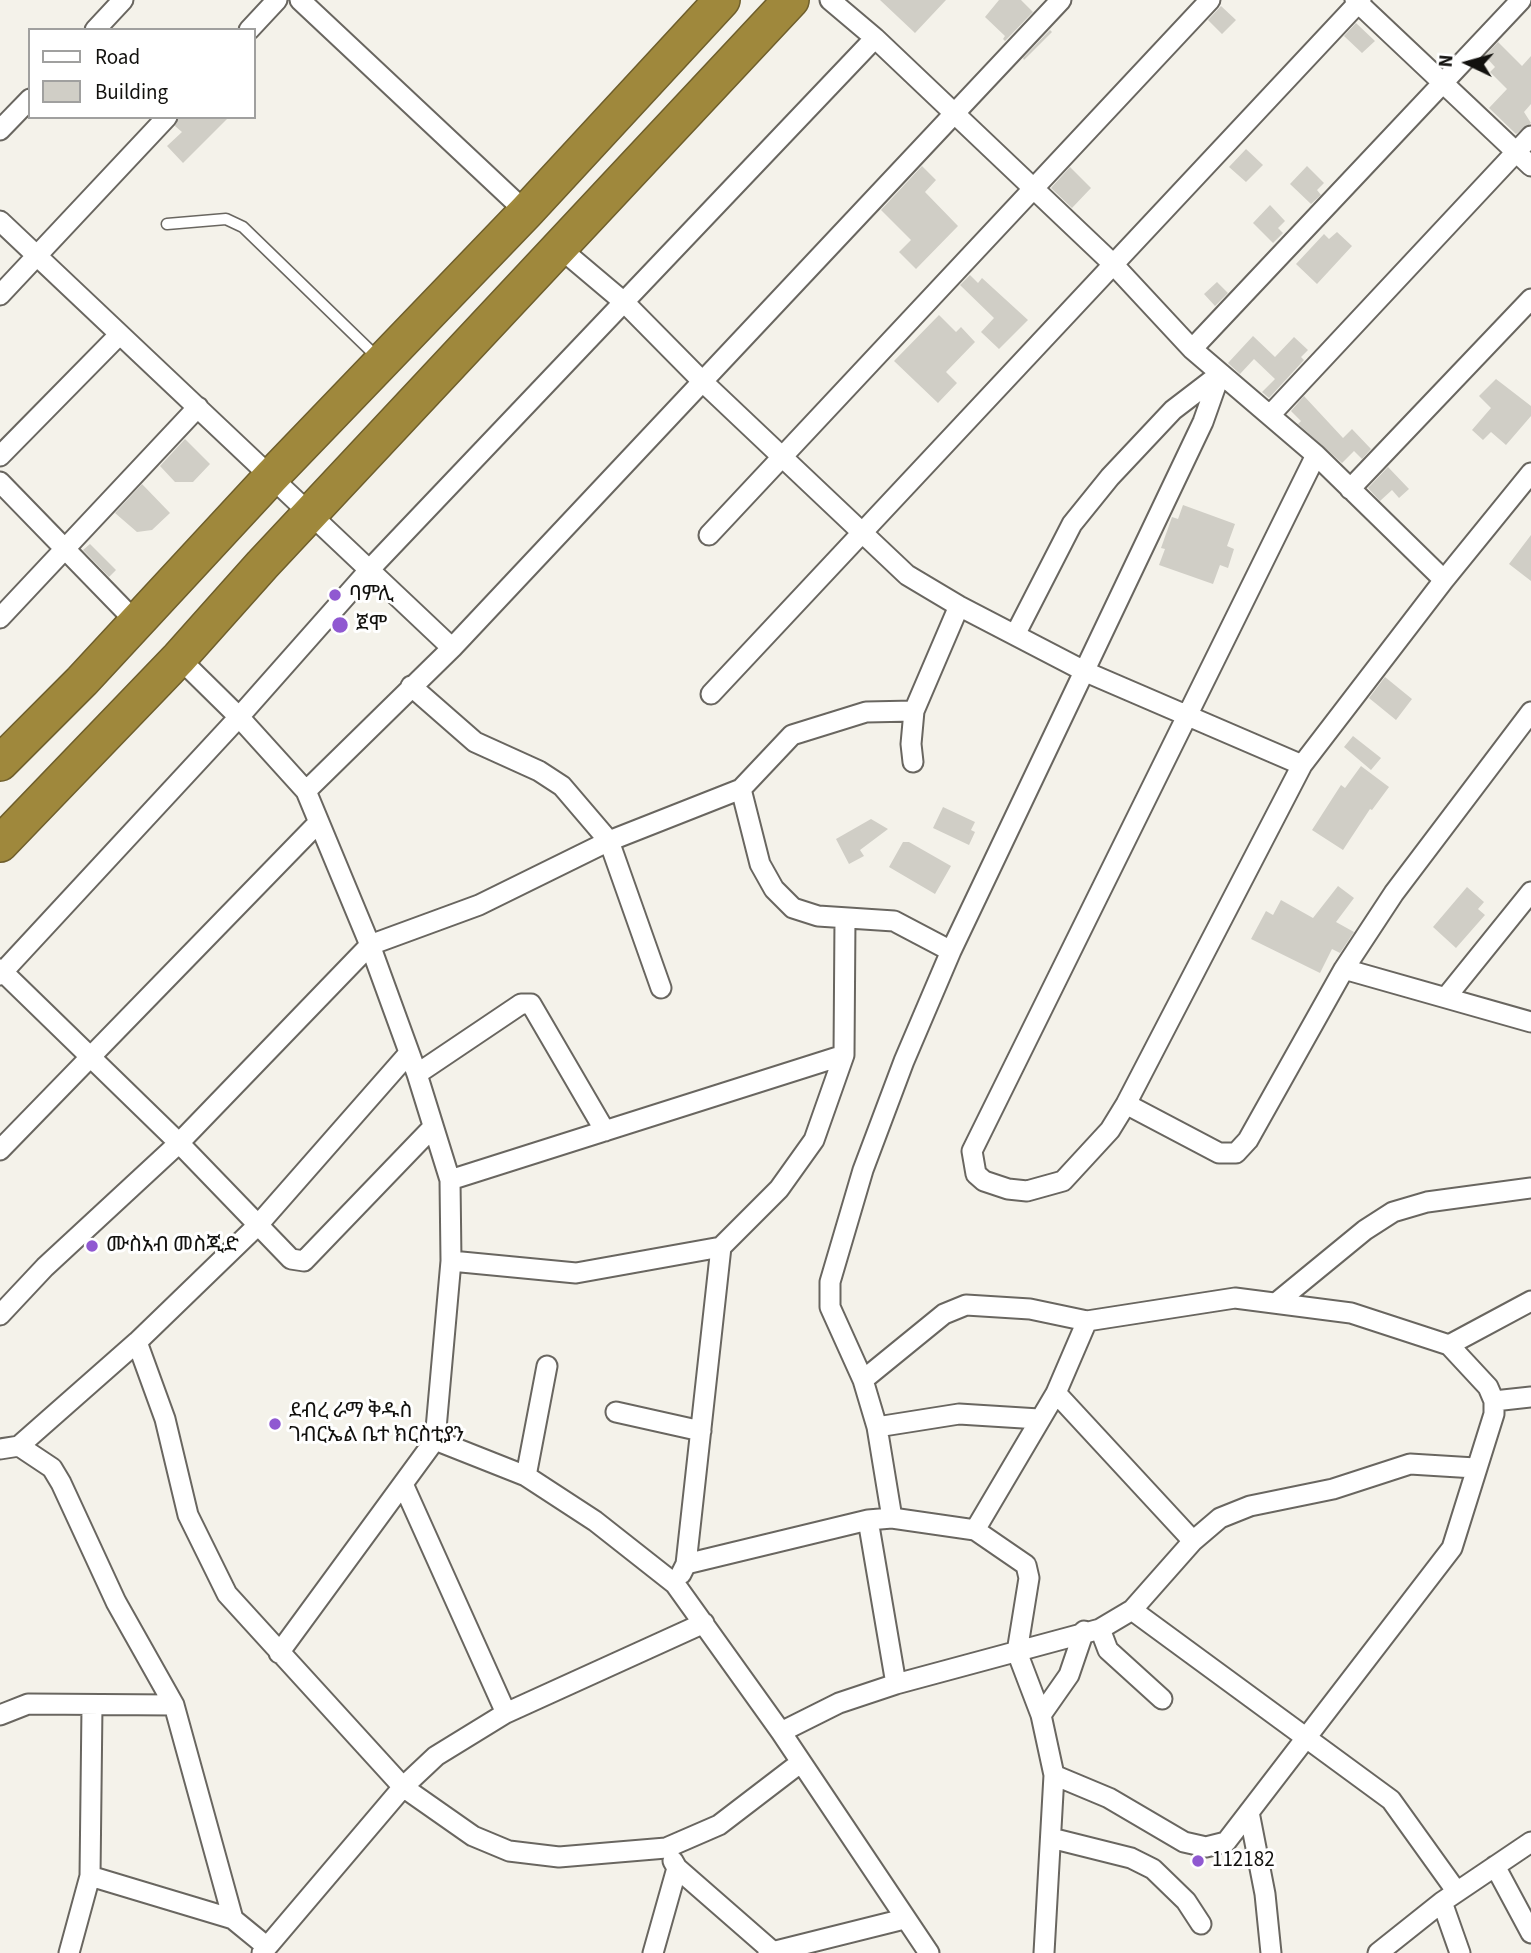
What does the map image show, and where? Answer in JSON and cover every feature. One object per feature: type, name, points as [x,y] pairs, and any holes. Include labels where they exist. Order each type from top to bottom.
[{"type":"highway","points":[[0,763],[526,212],[722,0]]},
{"type":"highway","points":[[0,844],[179,658],[262,565],[561,249],[791,0]]},
{"type":"street","points":[[97,28],[123,0]]},
{"type":"street","points":[[252,28],[277,0]]},
{"type":"street","points":[[300,0],[526,212]]},
{"type":"street","points":[[830,0],[875,38],[1032,190],[1112,263],[1192,349],[1316,455],[1444,580]]},
{"type":"street","points":[[306,791],[452,648],[1061,0]]},
{"type":"street","points":[[709,535],[1210,0]]},
{"type":"street","points":[[1192,349],[1521,0]]},
{"type":"street","points":[[711,694],[1358,1],[1531,166]]},
{"type":"street","points":[[433,1127],[304,1261],[291,1259],[179,1143],[1,972],[239,717],[370,569],[875,38]]},
{"type":"street","points":[[0,130],[28,101]]},
{"type":"street","points":[[0,295],[165,119]]},
{"type":"street","points":[[1271,414],[1531,136]]},
{"type":"street","points":[[0,221],[38,254],[118,335],[272,476],[310,516],[452,648]]},
{"type":"street","points":[[561,249],[625,303],[907,575],[959,606],[1016,633],[1086,672],[1302,765]]},
{"type":"street","points":[[1350,489],[1531,299]]},
{"type":"street","points":[[0,456],[118,335]]},
{"type":"street","points":[[1016,633],[1072,524],[1110,477],[1173,410],[1220,374]]},
{"type":"street","points":[[892,1518],[877,1427],[863,1380],[831,1307],[830,1282],[863,1170],[904,1061],[951,951],[1203,422],[1220,374]]},
{"type":"street","points":[[0,618],[198,407]]},
{"type":"street","points":[[1316,455],[972,1151],[976,1174],[984,1181],[1008,1189],[1027,1191],[1063,1181],[1110,1130],[1302,765],[1444,580],[1527,486]]},
{"type":"street","points":[[0,482],[136,622]]},
{"type":"street","points":[[913,762],[911,744],[914,711],[959,606]]},
{"type":"street","points":[[179,658],[239,717],[306,791],[370,945],[417,1074],[450,1180],[451,1261],[435,1440],[279,1653]]},
{"type":"street","points":[[411,686],[475,742],[556,782],[609,841],[661,988]]},
{"type":"street","points":[[0,1315],[45,1267],[179,1143],[370,945],[479,905],[609,841],[741,789],[792,735],[866,712],[914,711]]},
{"type":"street","points":[[1126,1104],[1219,1153],[1236,1153],[1248,1140],[1344,969],[1394,893],[1531,712]]},
{"type":"street","points":[[741,789],[760,864],[774,889],[793,908],[818,916],[894,921],[951,951]]},
{"type":"street","points":[[0,1150],[318,823]]},
{"type":"street","points":[[1447,996],[1531,892]]},
{"type":"street","points":[[451,1261],[576,1273],[721,1247],[779,1189],[814,1140],[844,1055],[845,918]]},
{"type":"street","points":[[1344,969],[1447,996],[1531,1022]]},
{"type":"street","points":[[417,1074],[521,1004],[531,1004],[605,1131]]},
{"type":"street","points":[[233,1919],[174,1705],[116,1602],[52,1468],[10,1447],[137,1342],[258,1224],[409,1053]]},
{"type":"street","points":[[450,1180],[844,1055]]},
{"type":"street","points":[[1276,1303],[1365,1230],[1393,1212],[1427,1202],[1531,1188]]},
{"type":"street","points":[[675,1584],[686,1564],[721,1247]]},
{"type":"street","points":[[863,1380],[944,1314],[966,1305],[1030,1309],[1087,1321],[1235,1298],[1351,1313],[1449,1345],[1488,1387],[1494,1401],[1494,1414],[1451,1548],[1226,1842],[1206,1847],[1184,1842],[1110,1798],[1054,1775]]},
{"type":"street","points":[[1449,1345],[1531,1301]]},
{"type":"street","points":[[975,1530],[1056,1393],[1087,1321]]},
{"type":"street","points":[[137,1342],[166,1419],[188,1515],[227,1594],[403,1787],[473,1836],[509,1851],[559,1857],[666,1848],[719,1825],[800,1763]]},
{"type":"street","points":[[526,1476],[547,1366]]},
{"type":"street","points":[[1056,1393],[1193,1541]]},
{"type":"street","points":[[1494,1401],[1531,1398]]},
{"type":"street","points":[[616,1412],[701,1432]]},
{"type":"street","points":[[877,1427],[959,1414],[1039,1419]]},
{"type":"street","points":[[435,1440],[526,1476],[596,1521],[675,1584],[781,1732],[904,1920],[929,1953]]},
{"type":"street","points":[[781,1732],[839,1703],[896,1684],[1092,1630],[1132,1610],[1193,1541],[1220,1518],[1250,1506],[1333,1489],[1400,1466],[1475,1468]]},
{"type":"street","points":[[403,1484],[506,1713]]},
{"type":"street","points":[[686,1564],[868,1520],[892,1518],[975,1530],[1026,1565],[1029,1578],[1017,1652],[1041,1715],[1054,1775],[1044,1953]]},
{"type":"street","points":[[868,1520],[896,1684]]},
{"type":"street","points":[[1132,1610],[1391,1800],[1450,1897],[1460,1953]]},
{"type":"street","points":[[90,1876],[233,1919],[264,1950],[403,1787],[436,1756],[506,1713],[704,1623]]},
{"type":"street","points":[[1092,1630],[1108,1650],[1162,1699]]},
{"type":"street","points":[[1041,1715],[1069,1675],[1092,1630]]},
{"type":"street","points":[[1,1711],[28,1704],[174,1705]]},
{"type":"street","points":[[69,1953],[90,1876],[92,1706]]},
{"type":"street","points":[[1249,1812],[1265,1894],[1271,1953]]},
{"type":"street","points":[[1051,1838],[1131,1858],[1153,1869],[1186,1901],[1201,1924]]},
{"type":"street","points":[[1378,1953],[1450,1897],[1531,1842]]},
{"type":"street","points":[[666,1848],[677,1868],[770,1952],[904,1920]]},
{"type":"street","points":[[1495,1866],[1531,1933]]},
{"type":"street","points":[[653,1953],[677,1868]]},
{"type":"lane","points":[[167,224],[226,219],[243,227],[382,362]]},
{"type":"building","points":[[880,0],[946,0],[915,33]]},
{"type":"building","points":[[999,0],[1021,0],[1033,12],[1005,41],[1005,36],[985,17]]},
{"type":"building","points":[[1221,6],[1236,20],[1222,34],[1208,20]]},
{"type":"building","points":[[1356,23],[1375,41],[1362,53],[1344,36]]},
{"type":"building","points":[[1050,30],[1052,32],[1024,60],[1023,58]]},
{"type":"building","points":[[1498,42],[1522,66],[1531,56],[1531,104],[1524,112],[1531,123],[1516,134],[1489,108],[1507,89],[1490,72],[1495,67],[1485,56]]},
{"type":"building","points":[[178,119],[227,119],[183,163],[167,146],[182,132],[175,126]]},
{"type":"building","points":[[1246,149],[1263,165],[1246,182],[1229,167]]},
{"type":"building","points":[[922,166],[936,180],[925,192],[958,226],[916,269],[899,252],[911,240],[881,210]]},
{"type":"building","points":[[1307,166],[1324,183],[1317,190],[1321,195],[1311,204],[1290,184]]},
{"type":"building","points":[[1070,167],[1091,188],[1072,208],[1051,188]]},
{"type":"building","points":[[1270,205],[1285,221],[1278,228],[1283,233],[1273,243],[1253,223]]},
{"type":"building","points":[[1337,232],[1352,246],[1317,284],[1296,264],[1324,234],[1329,239]]},
{"type":"building","points":[[970,275],[978,283],[982,278],[1028,320],[999,349],[981,332],[994,318],[960,285]]},
{"type":"building","points":[[1217,282],[1228,293],[1215,306],[1204,294]]},
{"type":"building","points":[[939,315],[956,332],[961,327],[975,342],[946,372],[957,383],[938,403],[894,361]]},
{"type":"building","points":[[1253,336],[1275,357],[1294,337],[1308,350],[1301,357],[1304,360],[1269,398],[1262,392],[1275,379],[1254,359],[1240,374],[1228,363]]},
{"type":"building","points":[[1496,379],[1531,406],[1531,416],[1506,445],[1491,432],[1483,440],[1472,430],[1491,408],[1479,396]]},
{"type":"building","points":[[1304,396],[1343,438],[1352,429],[1371,449],[1362,459],[1354,451],[1342,463],[1298,424],[1301,421],[1291,411]]},
{"type":"building","points":[[185,439],[210,464],[193,482],[175,482],[160,466]]},
{"type":"building","points":[[1388,467],[1409,489],[1399,498],[1392,490],[1380,501],[1368,488]]},
{"type":"building","points":[[142,484],[170,513],[152,530],[137,532],[115,513]]},
{"type":"building","points":[[1183,505],[1235,524],[1227,546],[1234,549],[1228,568],[1220,565],[1213,584],[1159,565],[1165,549],[1161,548],[1172,517],[1178,519]]},
{"type":"building","points":[[1531,535],[1531,581],[1509,564]]},
{"type":"building","points":[[90,544],[116,570],[109,577],[83,550]]},
{"type":"building","points":[[1385,677],[1412,699],[1396,720],[1369,698]]},
{"type":"building","points":[[1353,736],[1381,758],[1371,770],[1344,747]]},
{"type":"building","points":[[1361,766],[1389,787],[1372,810],[1370,809],[1343,850],[1312,830],[1341,785],[1345,788]]},
{"type":"building","points":[[943,807],[975,822],[971,830],[975,832],[969,845],[933,828]]},
{"type":"building","points":[[871,819],[888,829],[860,850],[864,856],[849,864],[836,839]]},
{"type":"building","points":[[903,842],[909,842],[951,866],[935,894],[889,867]]},
{"type":"building","points":[[1338,886],[1354,898],[1336,922],[1354,932],[1340,953],[1332,949],[1320,973],[1251,939],[1266,911],[1273,915],[1281,900],[1313,918]]},
{"type":"building","points":[[1467,887],[1484,902],[1478,909],[1485,915],[1456,948],[1433,927]]},
{"type":"place","name":"ባምሊ","points":[[335,595]]},
{"type":"place","name":"ጀሞ","points":[[340,625]]},
{"type":"place","name":"ሙስአብ መስጂድ","points":[[92,1246]]},
{"type":"place","name":"ደብረ ራማ ቅዱስ ገብርኤል ቤተ ክርስቲያን","points":[[275,1424]]},
{"type":"place","name":"112182","points":[[1198,1861]]}]
